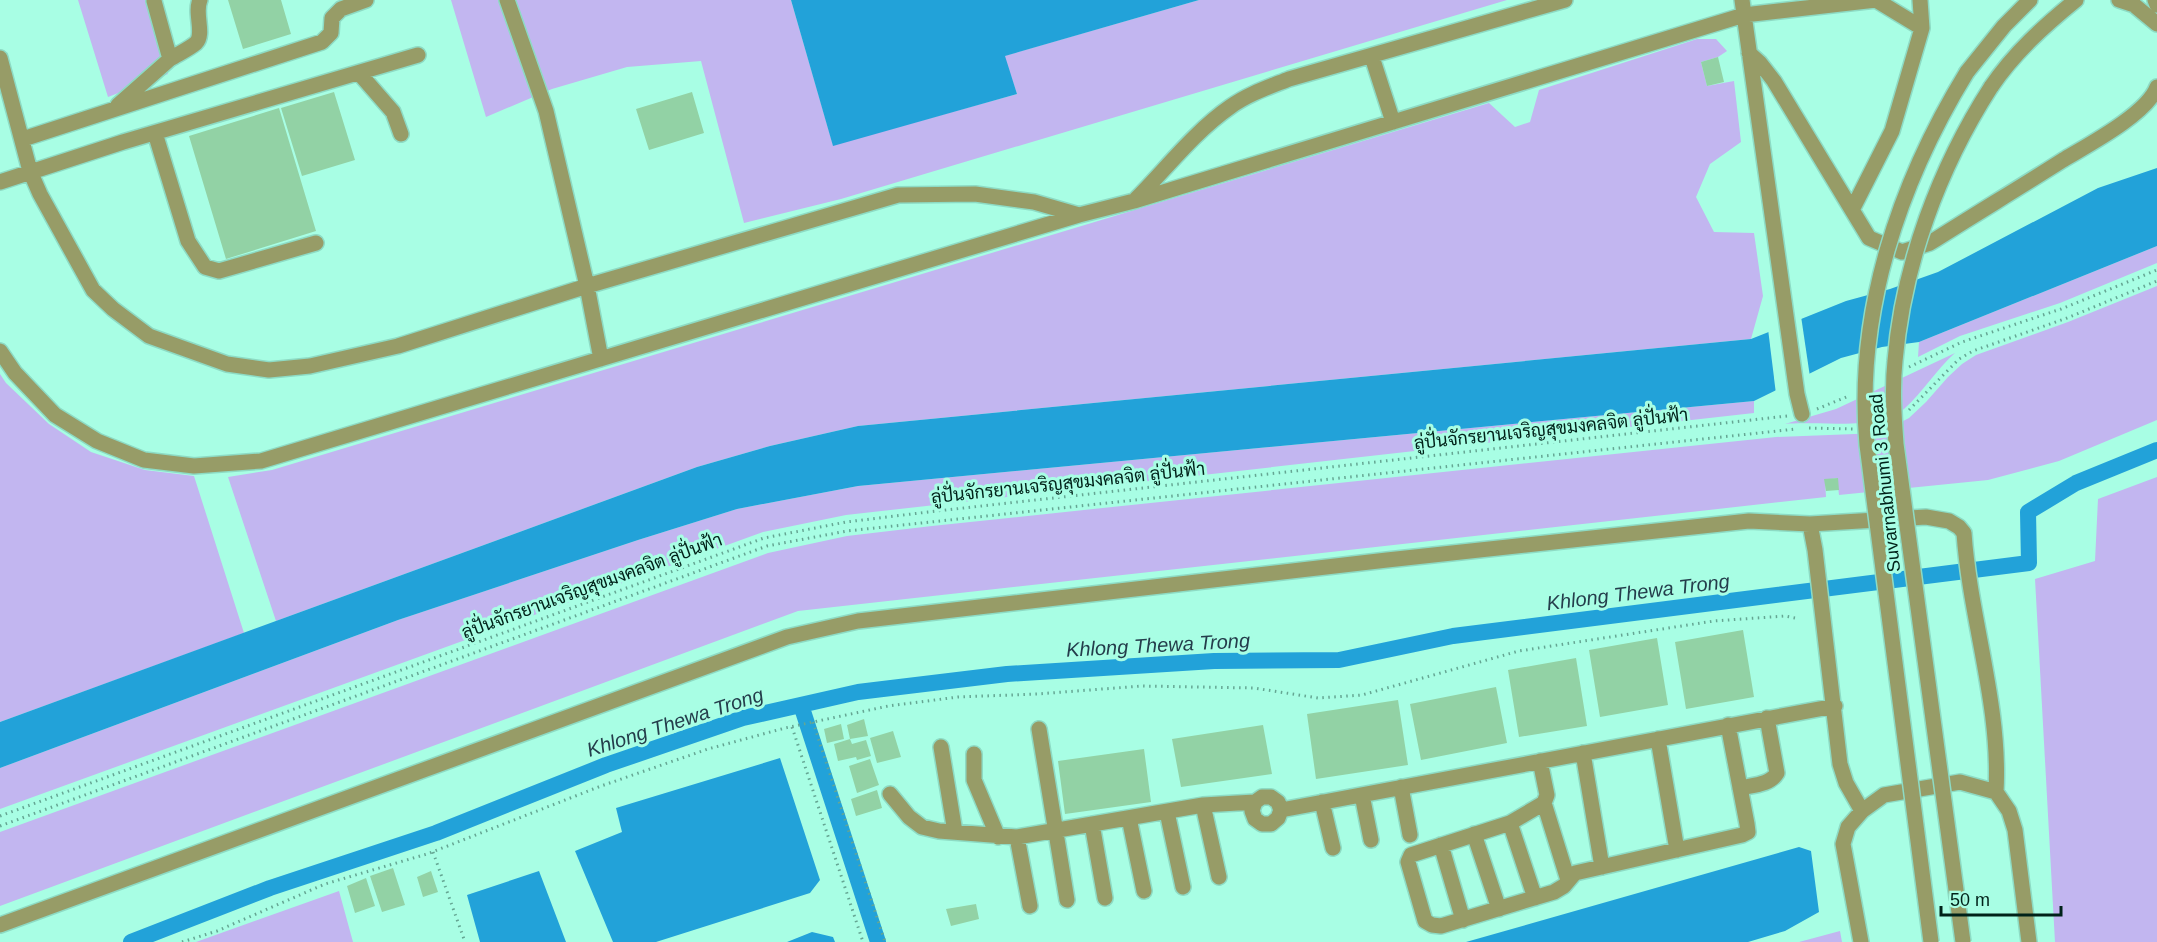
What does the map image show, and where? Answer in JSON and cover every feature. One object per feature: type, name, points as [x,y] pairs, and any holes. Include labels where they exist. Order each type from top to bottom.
[{"type":"street","points":[[111,111],[170,59],[197,42],[200,37],[196,12],[200,0]]},
{"type":"street","points":[[22,139],[322,42],[330,33],[332,18],[341,9],[366,0]]},
{"type":"street","points":[[507,0],[546,111],[588,286],[601,358]]},
{"type":"street","points":[[1134,201],[1199,133],[1239,101],[1289,79],[1565,0]]},
{"type":"street","points":[[0,351],[15,373],[55,415],[97,441],[144,460],[194,466],[261,461],[1393,122],[1743,7],[1876,0],[1922,28]]},
{"type":"street","points":[[1852,210],[1892,130],[1922,28],[1920,0]]},
{"type":"street","name":"Suvarnabhumi 3 Road","points":[[1930,942],[1867,445],[1864,389],[1872,318],[1886,253],[1919,161],[1941,115],[1967,72],[2004,26],[2030,0]]},
{"type":"street","points":[[2076,0],[2084,0]]},
{"type":"street","name":"Suvarnabhumi 3 Road","points":[[1962,942],[1896,444],[1895,361],[1902,316],[1917,252],[1952,157],[1972,117],[2004,68],[2076,0]]},
{"type":"street","points":[[2119,0],[2134,5],[2157,24]]},
{"type":"street","points":[[2155,0],[2157,5]]},
{"type":"street","points":[[154,1],[170,59]]},
{"type":"street","points":[[1743,7],[1797,394],[1802,414]]},
{"type":"street","points":[[1749,53],[1774,81],[1869,238],[1902,252],[1930,243],[2108,132],[2142,107],[2155,93],[2157,87]]},
{"type":"street","points":[[0,182],[123,142],[418,55]]},
{"type":"street","points":[[1372,57],[1393,122]]},
{"type":"street","points":[[0,58],[30,171],[40,194],[93,290],[113,309],[149,336],[227,364],[269,370],[310,366],[398,346],[588,286],[898,195],[975,194],[1034,202],[1079,215]]},
{"type":"street","points":[[359,73],[393,112],[401,134]]},
{"type":"street","points":[[155,133],[188,241],[205,267],[219,271],[316,243]]},
{"type":"street","points":[[0,925],[787,637],[858,621],[1749,521],[1810,524],[1926,517],[1949,521],[1964,533],[1970,588],[1997,745],[1996,792],[2009,811],[2015,830],[2030,942]]},
{"type":"street","points":[[1810,524],[1840,764],[1846,783],[1862,811]]},
{"type":"street","points":[[1281,810],[1834,706]]},
{"type":"street","points":[[1740,788],[1767,783],[1777,773],[1767,718]]},
{"type":"street","points":[[1544,803],[1510,823],[1411,855],[1408,862],[1425,921],[1432,926],[1441,926],[1463,920],[1554,892],[1564,886],[1575,873],[1748,832],[1728,725]]},
{"type":"street","points":[[1039,729],[1067,900]]},
{"type":"street","points":[[1658,739],[1677,850]]},
{"type":"street","points":[[941,747],[956,832]]},
{"type":"street","points":[[1583,753],[1602,867]]},
{"type":"street","points":[[974,754],[974,780],[998,837]]},
{"type":"street","points":[[1540,761],[1547,795],[1544,803],[1568,880]]},
{"type":"street","points":[[1862,942],[1843,844],[1848,827],[1862,811],[1884,795],[1959,782],[1996,792]]},
{"type":"street","points":[[1401,787],[1410,835]]},
{"type":"street","points":[[890,794],[909,817],[922,826],[998,837],[1017,837],[1203,805],[1255,802],[1262,797],[1271,797],[1278,802],[1281,810],[1278,818],[1271,824],[1262,824],[1255,819],[1252,811],[1255,802]]},
{"type":"street","points":[[1362,795],[1371,840]]},
{"type":"street","points":[[1322,802],[1333,849]]},
{"type":"street","points":[[1203,805],[1219,877]]},
{"type":"street","points":[[1167,812],[1183,886]]},
{"type":"street","points":[[1129,818],[1144,891]]},
{"type":"street","points":[[1510,823],[1535,898]]},
{"type":"street","points":[[1092,824],[1105,898]]},
{"type":"street","points":[[1474,834],[1499,909]]},
{"type":"street","points":[[1017,837],[1030,906]]},
{"type":"street","points":[[1441,845],[1463,920]]},
{"type":"path","points":[[1904,369],[1962,342],[2061,309],[2157,270]]},
{"type":"path","points":[[1906,414],[1959,359],[1973,351],[2067,318],[2157,281]]},
{"type":"path","name":"ลู่ปั่นจักรยานเจริญสุขมงคลจิต ลู่ปั่นฟ้า","points":[[0,816],[764,538],[846,522],[916,513],[1802,414],[1854,394]]},
{"type":"path","points":[[0,826],[767,546],[847,531],[1775,430],[1856,429]]},
{"type":"path","points":[[182,942],[217,931],[325,884],[433,852],[601,786],[708,748],[888,706],[958,697],[1142,686],[1254,688],[1318,698],[1362,695],[1519,651],[1714,621],[1785,616],[1795,618]]},
{"type":"path","points":[[813,722],[885,942]]},
{"type":"path","points":[[792,727],[863,942]]},
{"type":"path","points":[[433,852],[465,942]]},
{"type":"shaded area","points":[[78,0],[145,0],[168,74],[108,97]]},
{"type":"shaded area","points":[[451,0],[791,0],[833,145],[1017,94],[1004,56],[1199,0],[1507,0],[841,199],[744,223],[701,61],[627,67],[552,89],[486,117]]},
{"type":"shaded area","points":[[1697,39],[1716,39],[1727,51],[1718,57],[1701,62],[1707,86],[1734,81],[1741,142],[1710,164],[1696,197],[1714,232],[1754,233],[1763,296],[1751,339],[858,426],[770,446],[697,467],[276,621],[228,477],[272,470],[1489,103],[1515,127],[1530,122],[1539,90]]},
{"type":"shaded area","points":[[2157,246],[2157,263],[2060,303],[1960,336],[1918,357],[1919,342]]},
{"type":"shaded area","points":[[2157,286],[2157,420],[2059,461],[1988,480],[1839,495],[1837,478],[1825,480],[1826,497],[798,611],[0,906],[0,832],[768,553],[847,536],[932,526],[1776,437],[1880,433],[1909,418],[1948,377],[1976,355],[2068,322]]},
{"type":"shaded area","points":[[1955,353],[1911,402],[1893,416],[1864,423],[1785,424],[1836,409]]},
{"type":"shaded area","points":[[0,374],[6,383],[49,424],[91,452],[145,470],[194,476],[244,633],[0,722]]},
{"type":"shaded area","points":[[1754,401],[1754,413],[846,515],[763,532],[0,809],[0,768],[398,620],[737,509],[858,486]]},
{"type":"shaded area","points":[[2157,477],[2157,942],[2055,942],[2035,579],[2095,561],[2098,499]]},
{"type":"shaded area","points":[[339,891],[353,942],[196,942]]},
{"type":"shaded area","points":[[1840,931],[1842,942],[1799,942]]},
{"type":"water","points":[[791,0],[1199,0],[1005,56],[1017,94],[833,146]]},
{"type":"water","points":[[2157,168],[2157,246],[1919,342],[1882,347],[1841,358],[1754,401],[858,486],[737,509],[398,620],[0,768],[0,722],[697,467],[770,446],[858,426],[1751,339],[1846,301],[1938,272],[2098,188]]},
{"type":"water","points":[[780,758],[820,880],[810,893],[656,942],[613,942],[575,851],[622,832],[616,808]]},
{"type":"water","points":[[1799,847],[1811,851],[1819,912],[1785,931],[1748,942],[1466,942]]},
{"type":"water","points":[[539,871],[566,942],[480,942],[467,895]]},
{"type":"water","points":[[812,932],[833,937],[835,942],[787,942]]},
{"type":"pier","points":[[1801,316],[1810,377],[1776,394],[1768,329]]},
{"type":"building","points":[[228,0],[281,0],[291,34],[243,49]]},
{"type":"building","points":[[1718,57],[1724,82],[1707,86],[1701,62]]},
{"type":"building","points":[[334,92],[355,160],[302,176],[281,108]]},
{"type":"building","points":[[692,92],[704,133],[649,150],[636,109]]},
{"type":"building","points":[[279,108],[316,231],[226,259],[189,136]]},
{"type":"building","points":[[1838,478],[1839,490],[1826,491],[1824,479]]},
{"type":"building","points":[[1743,630],[1754,697],[1686,709],[1675,642]]},
{"type":"building","points":[[1657,638],[1668,705],[1600,717],[1589,650]]},
{"type":"building","points":[[1576,658],[1587,726],[1519,737],[1508,670]]},
{"type":"building","points":[[1496,687],[1507,743],[1421,760],[1410,704]]},
{"type":"building","points":[[1398,700],[1408,765],[1316,779],[1307,714]]},
{"type":"building","points":[[864,719],[868,736],[850,739],[847,725]]},
{"type":"building","points":[[841,724],[844,739],[827,743],[824,729]]},
{"type":"building","points":[[1263,725],[1272,774],[1181,787],[1172,739]]},
{"type":"building","points":[[893,731],[901,757],[877,763],[870,738]]},
{"type":"building","points":[[850,739],[852,744],[866,740],[871,756],[857,760],[856,757],[838,761],[834,744]]},
{"type":"building","points":[[1144,749],[1151,802],[1065,814],[1058,761]]},
{"type":"building","points":[[870,759],[879,785],[857,793],[849,766]]},
{"type":"building","points":[[877,790],[882,808],[856,816],[851,799]]},
{"type":"building","points":[[393,868],[405,905],[382,912],[370,876]]},
{"type":"building","points":[[431,871],[438,892],[423,897],[417,877]]},
{"type":"building","points":[[366,878],[375,906],[355,913],[347,886]]},
{"type":"building","points":[[976,904],[979,919],[951,926],[946,909]]},
{"type":"waterway","name":"Khlong Thewa Trong","points":[[131,942],[270,888],[436,833],[606,765],[743,718],[858,692],[1007,674],[1214,661],[1339,660],[1453,636],[2029,563],[2028,512],[2076,483],[2157,450]]},
{"type":"waterway","points":[[801,705],[878,942]]}]
